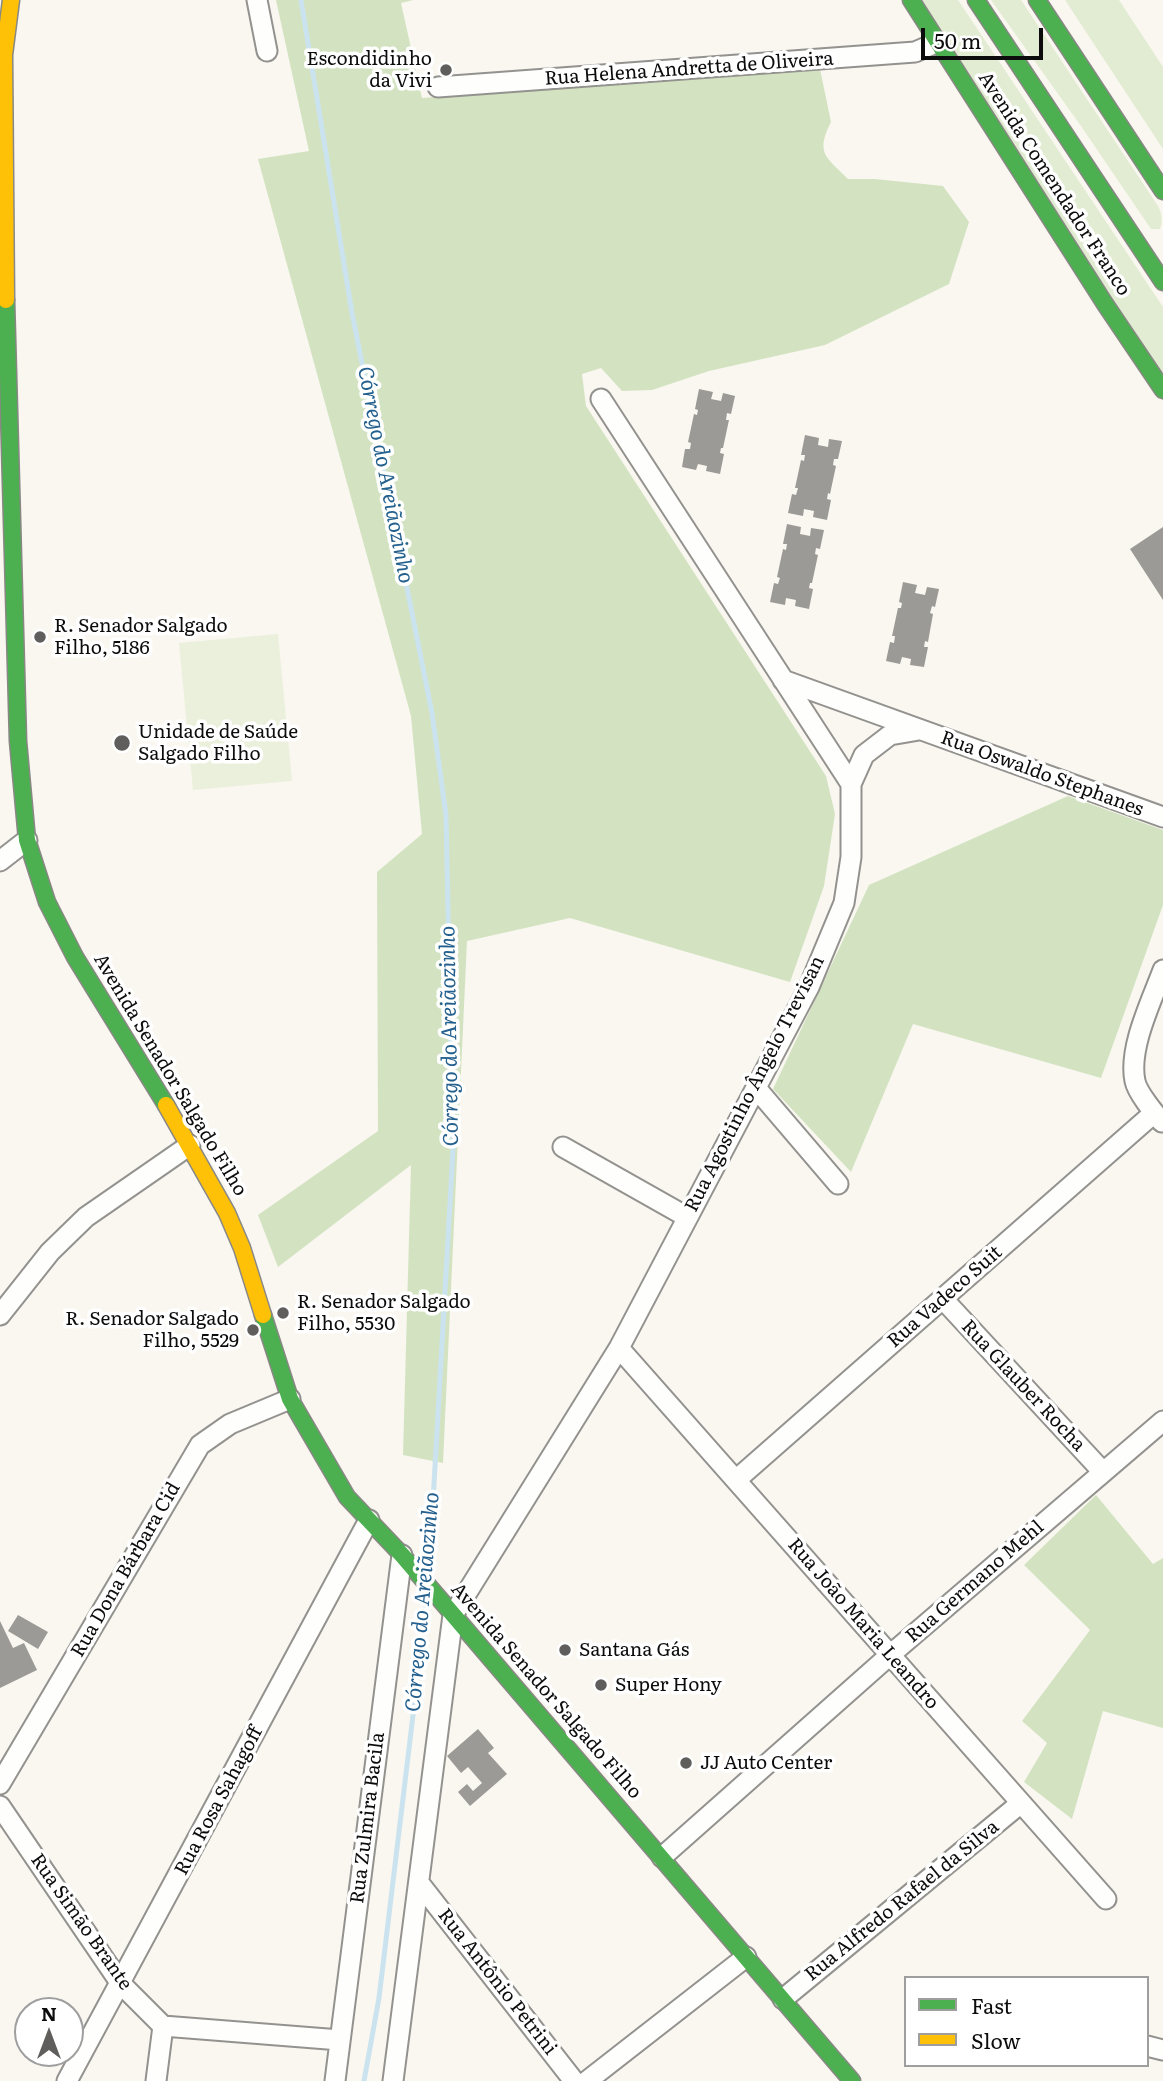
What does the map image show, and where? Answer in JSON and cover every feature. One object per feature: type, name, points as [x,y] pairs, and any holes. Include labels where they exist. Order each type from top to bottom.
[{"type":"main road","name":"Avenida Senador Salgado Filho","points":[[11,0],[4,55],[3,324],[18,741],[27,840],[47,902],[75,957],[190,1145],[228,1213],[242,1248],[290,1399],[347,1497],[402,1555],[852,2081]]},
{"type":"main road","name":"Avenida Comendador Franco","points":[[911,0],[1163,390]]},
{"type":"main road","name":"Avenida Comendador Franco","points":[[976,0],[1163,282]]},
{"type":"main road","points":[[1037,0],[1163,191]]},
{"type":"main road","name":"Avenida Senador Salgado Filho","points":[[0,32],[4,55]]},
{"type":"main road","points":[[1132,235],[1144,244],[1154,244]]},
{"type":"street","points":[[257,0],[267,51]]},
{"type":"street","name":"Rua Helena Andretta de Oliveira","points":[[438,86],[915,52],[938,42]]},
{"type":"street","points":[[601,399],[851,784]]},
{"type":"street","name":"Rua Oswaldo Stephanes","points":[[783,680],[1163,817]]},
{"type":"street","name":"Rua Oswaldo Stephanes","points":[[851,784],[864,755],[873,748],[890,735],[921,730]]},
{"type":"street","name":"Rua Agostinho Ângelo Trevisan","points":[[453,1615],[619,1348],[809,987],[844,903],[853,824],[851,784]]},
{"type":"street","points":[[0,861],[27,840]]},
{"type":"street","points":[[1159,1118],[1135,1082],[1136,1049],[1163,970]]},
{"type":"street","points":[[756,1088],[838,1184]]},
{"type":"street","name":"Rua Vadeco Suit","points":[[736,1480],[943,1298],[1159,1118]]},
{"type":"street","points":[[0,1315],[50,1252],[86,1217],[190,1145]]},
{"type":"street","points":[[563,1147],[687,1217]]},
{"type":"street","name":"Rua Glauber Rocha","points":[[943,1298],[1103,1472]]},
{"type":"street","name":"Rua João Maria Leandro","points":[[619,1348],[1106,1899]]},
{"type":"street","name":"Rua Dona Bárbara Cid","points":[[0,1784],[200,1445],[230,1424],[290,1399]]},
{"type":"street","name":"Rua Germano Mehl","points":[[662,1857],[890,1655],[1163,1420]]},
{"type":"street","name":"Rua Rosa Sahagoff","points":[[67,2081],[369,1520]]},
{"type":"street","name":"Rua Zulmira Bacila","points":[[335,2081],[402,1555]]},
{"type":"street","points":[[393,2081],[453,1615]]},
{"type":"street","name":"Rua Alfredo Rafael da Silva","points":[[783,1999],[1021,1803]]},
{"type":"street","name":"Rua Simão Brante","points":[[0,1806],[121,1984],[163,2026]]},
{"type":"street","name":"Rua Antônio Petrini","points":[[420,1884],[573,2081]]},
{"type":"street","points":[[587,2081],[747,1957]]},
{"type":"street","points":[[156,2081],[163,2026],[340,2040]]},
{"type":"green space","points":[[276,0],[413,0],[401,3],[422,98],[820,69],[831,122],[826,132],[824,148],[825,154],[834,165],[848,179],[943,186],[969,222],[949,284],[825,345],[709,371],[652,390],[622,391],[601,368],[582,374],[586,406],[826,776],[835,814],[824,886],[790,982],[570,918],[467,941],[443,1463],[403,1455],[411,1165],[278,1267],[258,1215],[378,1131],[377,872],[422,834],[411,716],[258,159],[309,151]]},
{"type":"green space","points":[[915,0],[958,0],[1163,307],[1163,376]]},
{"type":"green space","points":[[991,0],[1021,0],[1158,206],[1162,218],[1160,229],[1151,229]]},
{"type":"green space","points":[[1065,0],[1119,0],[1163,67],[1163,149]]},
{"type":"green space","points":[[278,634],[292,781],[193,790],[179,643]]},
{"type":"green space","points":[[1068,796],[1163,830],[1163,905],[1101,1078],[913,1024],[851,1172],[773,1089],[869,885]]},
{"type":"green space","points":[[1096,1495],[1153,1564],[1163,1558],[1163,1728],[1103,1711],[1072,1819],[1024,1782],[1047,1743],[1022,1721],[1090,1630],[1024,1565]]},
{"type":"building","points":[[699,389],[713,392],[711,399],[721,401],[723,393],[735,396],[731,414],[727,413],[726,420],[729,420],[720,453],[724,454],[720,474],[706,471],[707,466],[698,464],[696,470],[682,467],[685,449],[690,449],[691,443],[688,442],[694,414],[697,415],[698,410],[695,409]]},
{"type":"building","points":[[805,435],[819,438],[818,445],[828,447],[829,439],[842,441],[838,459],[834,459],[833,465],[836,466],[827,499],[831,500],[827,520],[813,517],[814,511],[804,509],[803,516],[788,513],[792,494],[796,495],[798,488],[795,488],[801,460],[804,461],[805,455],[801,455]]},
{"type":"building","points":[[787,524],[801,527],[800,534],[810,536],[811,528],[824,530],[820,549],[816,548],[815,554],[818,555],[809,588],[813,589],[809,609],[795,606],[796,600],[786,598],[785,605],[770,602],[774,583],[778,584],[780,578],[777,577],[783,549],[786,550],[787,544],[783,544]]},
{"type":"building","points":[[1163,527],[1163,600],[1130,549]]},
{"type":"building","points":[[903,582],[917,585],[915,593],[925,595],[927,587],[939,589],[935,607],[932,606],[930,613],[933,614],[928,642],[925,641],[924,647],[928,647],[924,667],[910,665],[911,659],[902,657],[900,664],[886,661],[890,642],[894,643],[895,636],[892,636],[898,608],[901,608],[902,603],[899,602]]},
{"type":"building","points":[[18,1615],[48,1632],[38,1649],[8,1631]]},
{"type":"building","points":[[0,1621],[13,1648],[24,1643],[37,1670],[0,1688]]},
{"type":"building","points":[[478,1729],[494,1748],[488,1753],[507,1774],[470,1806],[458,1792],[467,1784],[473,1791],[482,1783],[468,1767],[461,1773],[447,1756]]},
{"type":"waterway","name":"Córrego do Areiãozinho","points":[[301,0],[352,313],[432,713],[446,815],[453,1150],[429,1572]]},
{"type":"waterway","name":"Córrego do Areiãozinho","points":[[364,2081],[379,1998],[427,1599]]},
{"type":"traffic: fast","points":[[911,0],[1163,390]]},
{"type":"traffic: fast","points":[[976,0],[1163,282]]},
{"type":"traffic: fast","points":[[1037,0],[1163,191]]},
{"type":"traffic: fast","points":[[6,300],[18,741],[27,840],[47,902],[75,957],[166,1105]]},
{"type":"traffic: fast","points":[[263,1315],[290,1399],[347,1497],[402,1555],[852,2081]]},
{"type":"traffic: slow","points":[[6,300],[4,55],[11,0]]},
{"type":"traffic: slow","points":[[166,1105],[227,1213],[242,1248],[263,1315]]},
{"type":"place","name":"Escondidinho da Vivi","points":[[446,70]]},
{"type":"place","name":"R. Senador Salgado Filho, 5186","points":[[40,637]]},
{"type":"place","name":"Unidade de Saúde Salgado Filho","points":[[122,743]]},
{"type":"place","name":"R. Senador Salgado Filho, 5530","points":[[283,1313]]},
{"type":"place","name":"R. Senador Salgado Filho, 5529","points":[[253,1330]]},
{"type":"place","name":"Santana Gás","points":[[565,1650]]},
{"type":"place","name":"Super Hony","points":[[601,1685]]},
{"type":"place","name":"JJ Auto Center","points":[[686,1763]]}]
